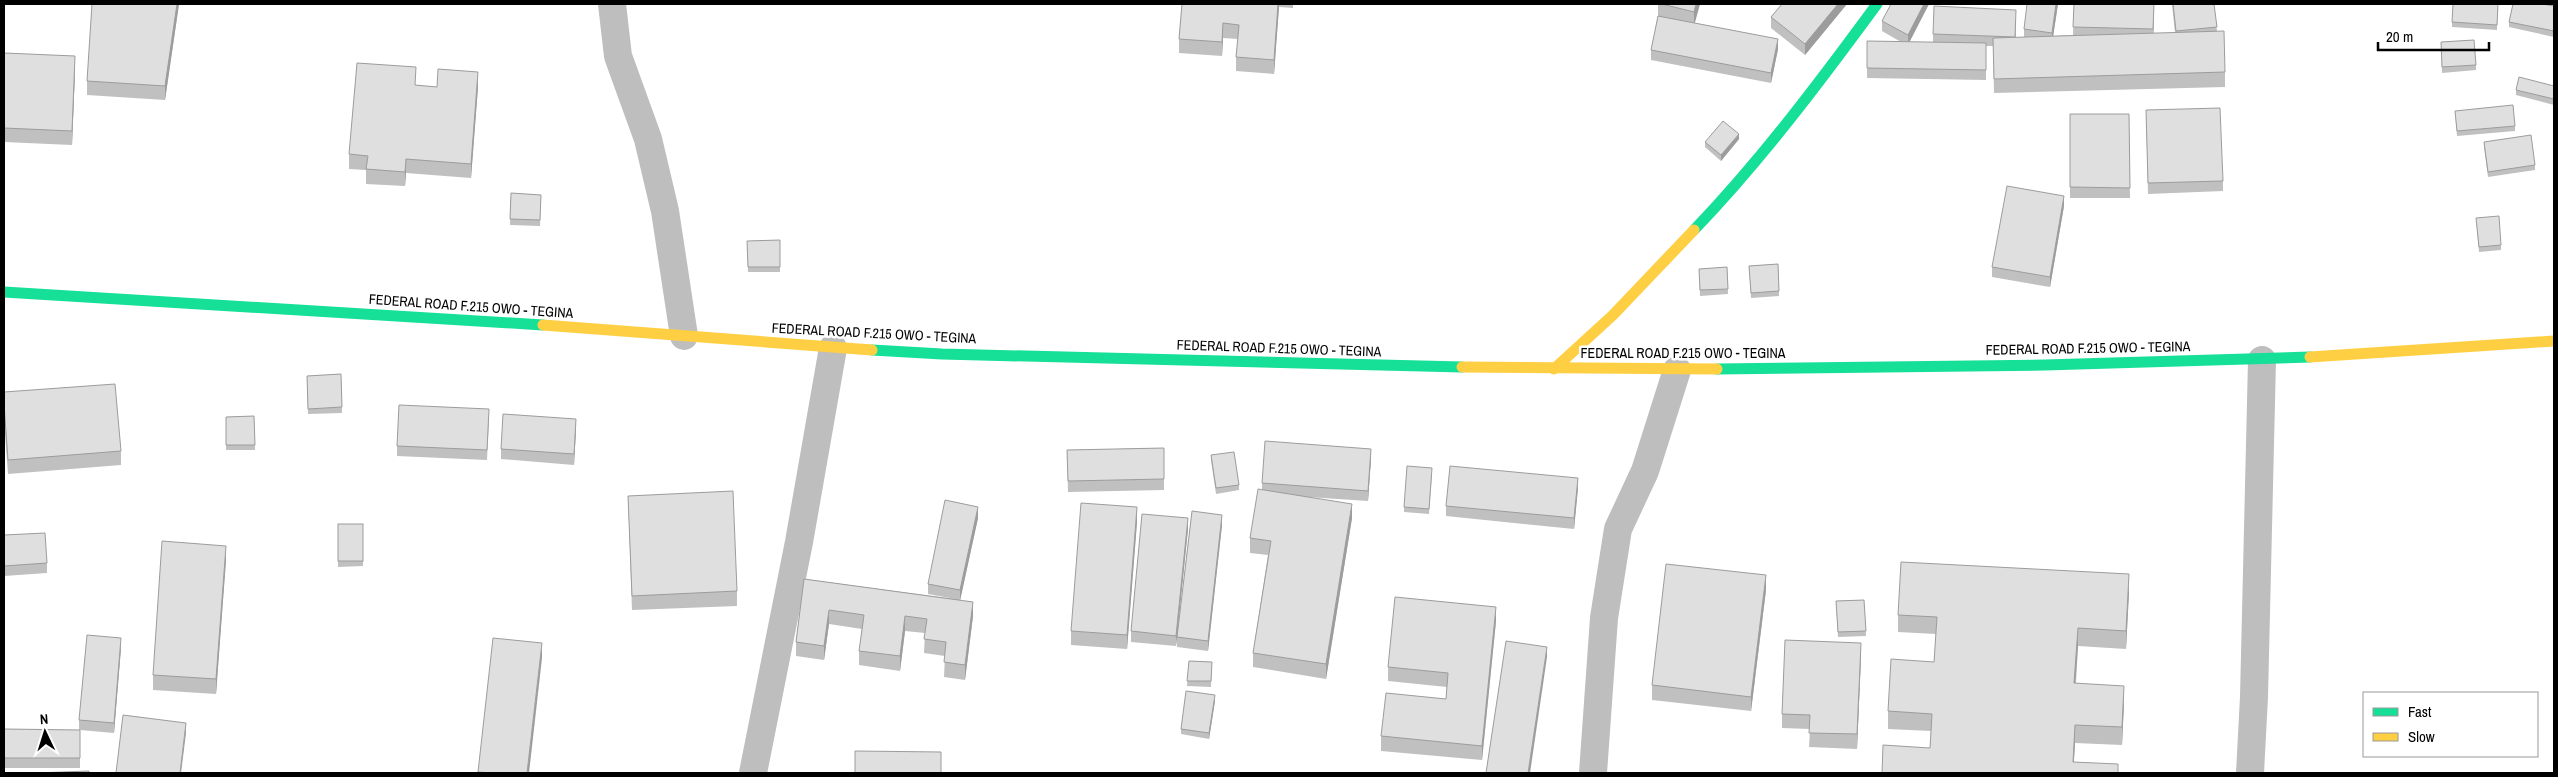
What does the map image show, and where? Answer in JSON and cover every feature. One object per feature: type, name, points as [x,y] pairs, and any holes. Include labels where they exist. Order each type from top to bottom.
[{"type":"main road","points":[[1554,368],[1613,315],[1741,182],[1820,82],[1877,4]]},
{"type":"main road","name":"FEDERAL ROAD F.215 OWO - TEGINA","points":[[4,292],[524,324],[833,348],[962,354],[1554,368],[1677,370],[2262,360],[2554,341]]},
{"type":"street","points":[[612,4],[618,56],[648,139],[665,211],[684,336]]},
{"type":"street","points":[[754,773],[799,542],[833,348]]},
{"type":"street","points":[[2250,773],[2254,697],[2262,360]]},
{"type":"street","points":[[1593,773],[1604,618],[1618,529],[1645,471],[1677,370]]},
{"type":"building","points":[[92,4],[177,4],[165,86],[87,81]]},
{"type":"building","points":[[1182,4],[1278,4],[1274,60],[1236,57],[1239,25],[1223,23],[1222,42],[1179,39]]},
{"type":"building","points":[[1662,4],[1696,4],[1694,12]]},
{"type":"building","points":[[1782,4],[1838,4],[1805,44],[1771,17]]},
{"type":"building","points":[[1891,4],[1924,4],[1908,35],[1882,21]]},
{"type":"building","points":[[2027,4],[2056,4],[2052,33],[2024,29]]},
{"type":"building","points":[[2074,4],[2154,4],[2153,29],[2073,27]]},
{"type":"building","points":[[2173,4],[2214,4],[2217,27],[2176,31]]},
{"type":"building","points":[[2453,4],[2498,4],[2497,25],[2452,22]]},
{"type":"building","points":[[2513,4],[2554,6],[2554,31],[2509,22]]},
{"type":"building","points":[[1934,6],[2016,10],[2015,37],[1933,34]]},
{"type":"building","points":[[1658,16],[1778,39],[1771,73],[1651,50]]},
{"type":"building","points":[[2224,31],[2225,72],[1994,79],[1993,38]]},
{"type":"building","points":[[2474,40],[2476,65],[2442,67],[2441,42]]},
{"type":"building","points":[[1867,41],[1986,43],[1986,70],[1867,68]]},
{"type":"building","points":[[4,53],[75,56],[72,131],[4,128]]},
{"type":"building","points":[[357,63],[416,67],[415,85],[437,87],[438,69],[478,72],[471,164],[406,159],[405,172],[366,169],[368,156],[349,154]]},
{"type":"building","points":[[2519,77],[2554,86],[2554,99],[2516,90]]},
{"type":"building","points":[[2513,105],[2515,126],[2457,131],[2455,111]]},
{"type":"building","points":[[2220,108],[2223,181],[2148,183],[2146,110]]},
{"type":"building","points":[[2070,114],[2129,114],[2130,188],[2070,187]]},
{"type":"building","points":[[1723,121],[1739,134],[1721,155],[1705,142]]},
{"type":"building","points":[[2531,135],[2535,165],[2488,172],[2484,142]]},
{"type":"building","points":[[2007,186],[2064,196],[2050,277],[1992,267]]},
{"type":"building","points":[[511,193],[541,195],[540,220],[510,219]]},
{"type":"building","points":[[2499,216],[2501,245],[2479,247],[2476,218]]},
{"type":"building","points":[[780,240],[780,267],[748,267],[747,241]]},
{"type":"building","points":[[1778,264],[1779,291],[1751,293],[1749,266]]},
{"type":"building","points":[[1727,267],[1728,289],[1700,290],[1699,269]]},
{"type":"building","points":[[341,374],[342,407],[308,409],[307,376]]},
{"type":"building","points":[[115,384],[121,451],[8,460],[4,392]]},
{"type":"building","points":[[399,405],[489,409],[487,450],[397,446]]},
{"type":"building","points":[[503,414],[576,419],[574,454],[501,449]]},
{"type":"building","points":[[254,416],[255,445],[226,445],[226,417]]},
{"type":"building","points":[[1265,441],[1371,449],[1368,491],[1262,483]]},
{"type":"building","points":[[1164,448],[1164,479],[1068,481],[1067,450]]},
{"type":"building","points":[[1234,452],[1239,485],[1216,488],[1211,455]]},
{"type":"building","points":[[1407,466],[1432,468],[1429,509],[1404,507]]},
{"type":"building","points":[[1450,466],[1578,478],[1574,518],[1446,506]]},
{"type":"building","points":[[1258,489],[1352,504],[1326,664],[1253,653],[1271,541],[1250,538]]},
{"type":"building","points":[[733,491],[737,591],[632,596],[628,496]]},
{"type":"building","points":[[945,500],[978,507],[960,590],[928,584]]},
{"type":"building","points":[[1081,503],[1137,507],[1127,635],[1071,631]]},
{"type":"building","points":[[1192,511],[1222,515],[1208,641],[1177,637]]},
{"type":"building","points":[[1142,514],[1188,518],[1176,636],[1131,631]]},
{"type":"building","points":[[338,524],[363,524],[363,561],[338,561]]},
{"type":"building","points":[[45,533],[47,563],[4,566],[4,535]]},
{"type":"building","points":[[162,541],[226,546],[216,679],[153,675]]},
{"type":"building","points":[[1901,562],[2129,574],[2126,631],[2078,628],[2074,683],[2124,686],[2122,727],[2075,725],[2073,762],[2118,764],[2118,773],[1882,773],[1883,745],[1930,748],[1932,714],[1888,711],[1891,659],[1934,662],[1937,617],[1898,615]]},
{"type":"building","points":[[1666,564],[1766,575],[1751,697],[1652,685]]},
{"type":"building","points":[[804,579],[973,602],[965,665],[944,662],[946,642],[924,639],[927,619],[905,616],[900,656],[859,651],[864,615],[829,610],[824,646],[796,642]]},
{"type":"building","points":[[1395,597],[1496,607],[1482,746],[1381,736],[1386,693],[1446,699],[1448,673],[1388,667]]},
{"type":"building","points":[[1864,600],[1866,631],[1838,632],[1836,601]]},
{"type":"building","points":[[87,635],[121,638],[114,723],[79,720]]},
{"type":"building","points":[[493,638],[542,643],[527,773],[478,772]]},
{"type":"building","points":[[1785,640],[1861,643],[1857,734],[1809,733],[1810,715],[1782,714]]},
{"type":"building","points":[[1506,641],[1547,647],[1528,773],[1486,773]]},
{"type":"building","points":[[1189,661],[1212,662],[1211,681],[1187,681]]},
{"type":"building","points":[[1186,691],[1215,695],[1209,733],[1181,729]]},
{"type":"building","points":[[123,715],[186,723],[180,773],[116,773]]},
{"type":"building","points":[[4,729],[80,730],[80,758],[4,758]]},
{"type":"building","points":[[855,751],[941,752],[941,773],[855,773]]},
{"type":"building","points":[[89,771],[89,773],[35,773]]},
{"type":"traffic: fast","points":[[1694,230],[1766,149],[1877,4]]},
{"type":"traffic: fast","points":[[4,292],[543,325]]},
{"type":"traffic: fast","points":[[872,350],[942,354],[1462,367]]},
{"type":"traffic: fast","points":[[1717,369],[2045,365],[2310,357]]},
{"type":"traffic: slow","points":[[1554,369],[1613,315],[1694,230]]},
{"type":"traffic: slow","points":[[543,325],[872,350]]},
{"type":"traffic: slow","points":[[2310,357],[2554,341]]},
{"type":"traffic: slow","points":[[1462,367],[1717,369]]}]
